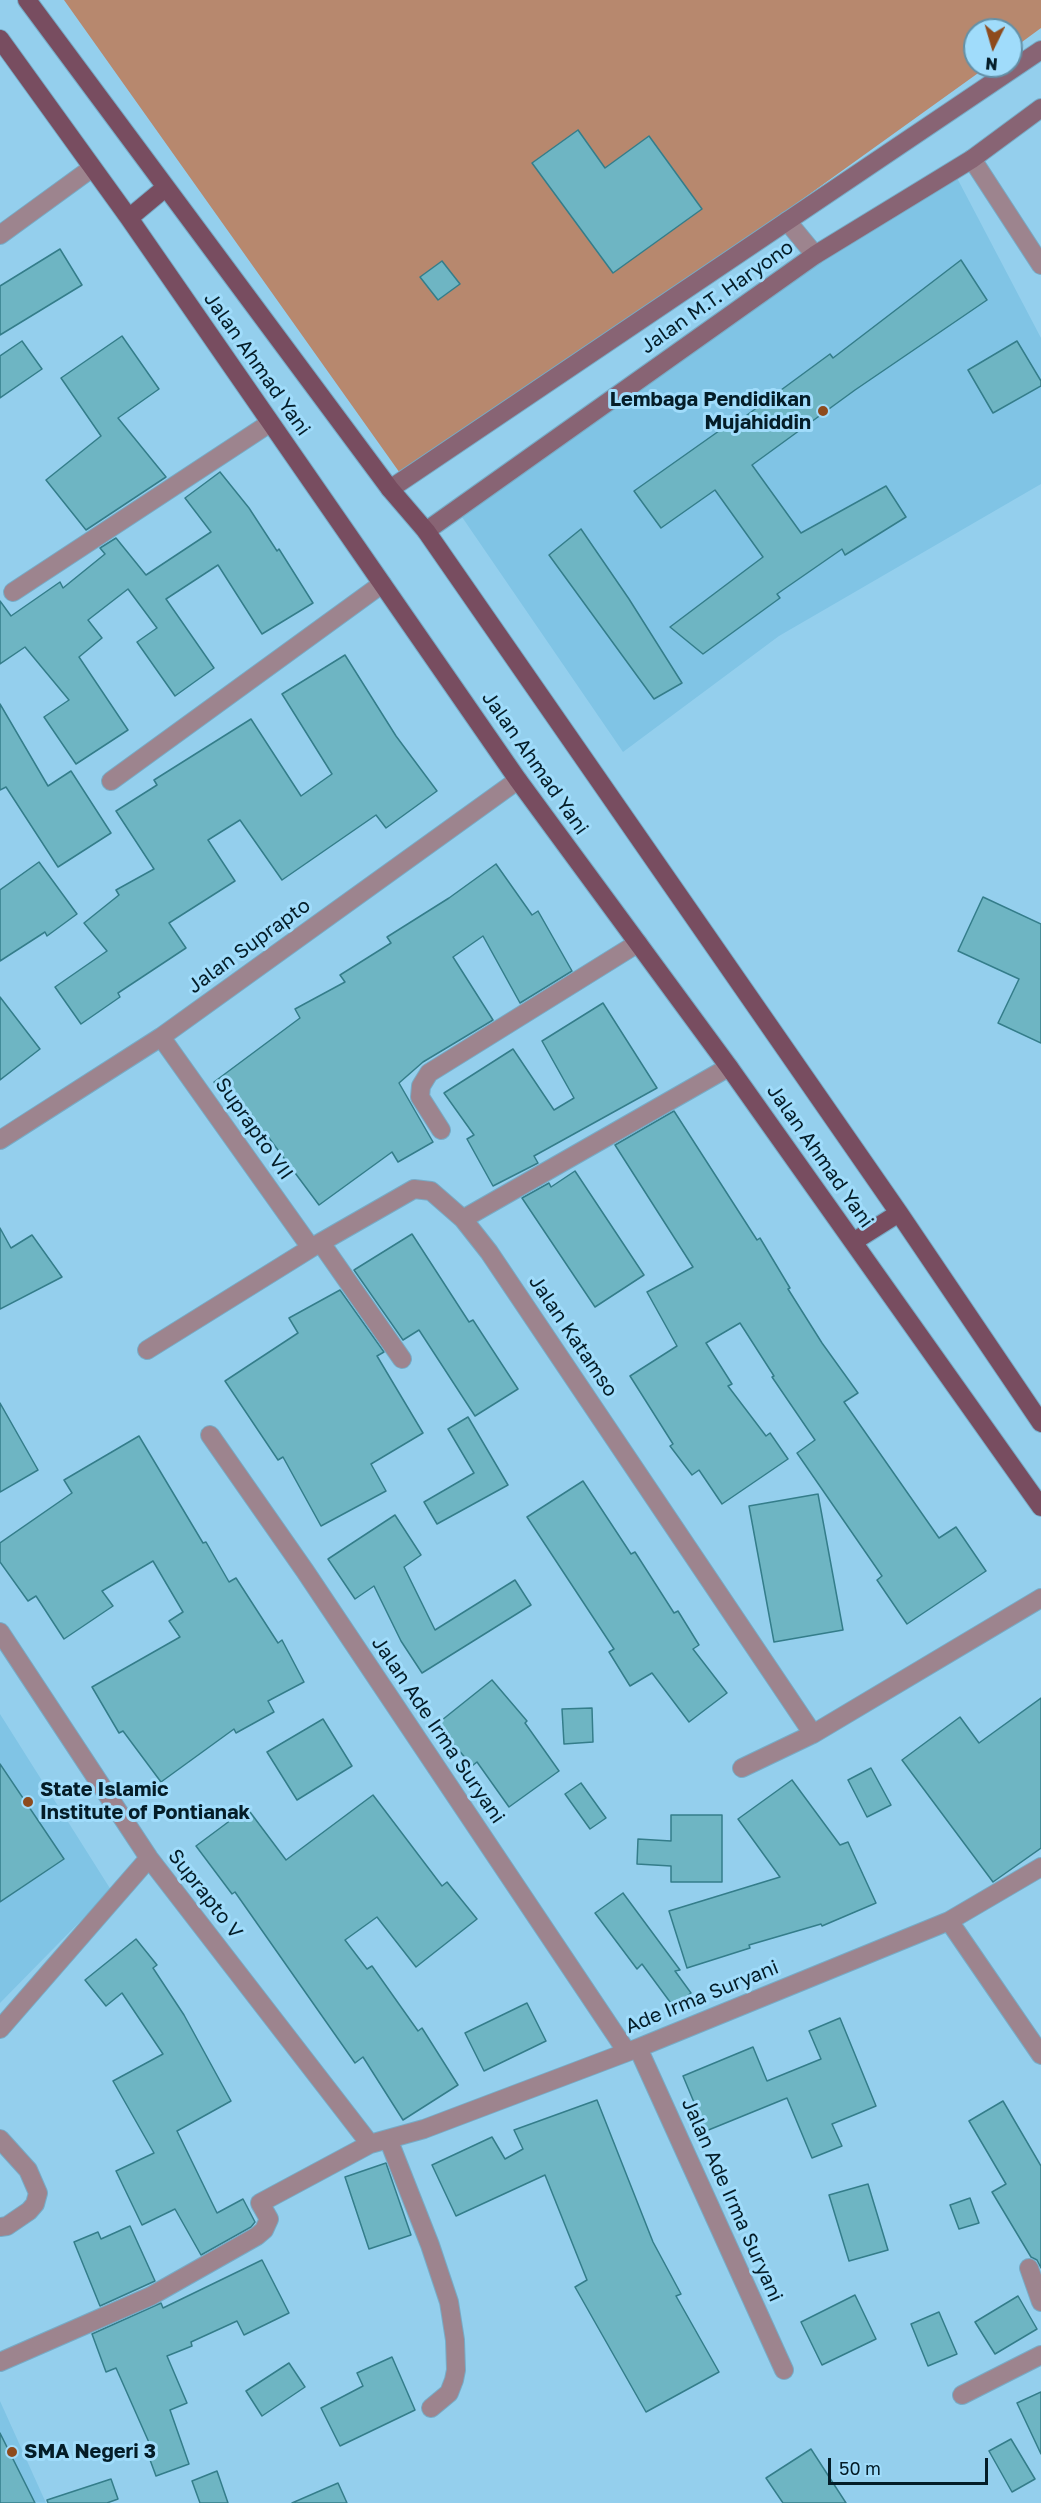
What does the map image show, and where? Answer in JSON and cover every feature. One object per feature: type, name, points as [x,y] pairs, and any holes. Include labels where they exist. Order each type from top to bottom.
[{"type":"main road","name":"Jalan Ahmad Yani","points":[[27,0],[390,489],[426,531],[899,1213],[1041,1423]]},
{"type":"main road","name":"Jalan Ahmad Yani","points":[[0,39],[129,218],[518,780],[729,1067],[1041,1507]]},
{"type":"main road","points":[[129,218],[165,188]]},
{"type":"main road","points":[[853,1242],[899,1213]]},
{"type":"street","points":[[390,489],[1041,50]]},
{"type":"street","name":"Jalan M.T. Haryono","points":[[426,531],[815,255],[972,159],[1041,108]]},
{"type":"street","points":[[972,159],[1041,265]]},
{"type":"street","points":[[0,235],[92,168]]},
{"type":"street","points":[[788,221],[815,255]]},
{"type":"street","points":[[13,592],[270,423]]},
{"type":"street","points":[[111,781],[382,584]]},
{"type":"street","name":"Jalan Suprapto","points":[[0,1140],[161,1037],[518,780]]},
{"type":"street","points":[[441,1130],[420,1097],[421,1086],[429,1073],[638,943]]},
{"type":"street","name":"Suprapto VII","points":[[161,1037],[402,1359]]},
{"type":"street","points":[[463,1219],[729,1067]]},
{"type":"street","name":"Jalan Katamso","points":[[316,1245],[409,1191],[419,1188],[437,1195],[463,1219],[489,1252],[813,1734]]},
{"type":"street","points":[[147,1350],[316,1245]]},
{"type":"street","name":"Jalan Ade Irma Suryani","points":[[210,1435],[632,2050],[784,2370]]},
{"type":"street","points":[[742,1768],[813,1734],[1041,1598]]},
{"type":"street","name":"Suprapto V","points":[[0,1632],[149,1858],[370,2144]]},
{"type":"street","points":[[0,2029],[149,1858]]},
{"type":"street","name":"Ade Irma Suryani","points":[[0,2362],[151,2296],[257,2236],[264,2230],[270,2219],[260,2203],[370,2144],[424,2129],[632,2050],[949,1921],[1041,1867]]},
{"type":"street","points":[[949,1921],[1041,2055]]},
{"type":"street","points":[[0,2139],[28,2170],[38,2190],[35,2204],[30,2211],[7,2226],[0,2227]]},
{"type":"street","points":[[389,2140],[430,2245],[449,2302],[455,2340],[454,2380],[448,2393],[431,2408]]},
{"type":"street","points":[[1029,2268],[1041,2302]]},
{"type":"street","points":[[962,2396],[1041,2355]]},
{"type":"shaded area","points":[[64,0],[1041,0],[1041,28],[1023,41],[1023,18],[963,18],[963,78],[971,78],[407,483]]},
{"type":"shaded area","name":"Lembaga Pendidikan Mujahiddin","points":[[956,176],[1041,338],[1041,484],[779,636],[623,752],[462,517],[815,255]]},
{"type":"shaded area","name":"State Islamic Institute of Pontianak","points":[[0,1714],[111,1890],[0,2003]]},
{"type":"shaded area","name":"SMA Negeri 3","points":[[0,2401],[46,2503],[0,2503]]},
{"type":"building","points":[[578,130],[605,168],[649,136],[702,209],[613,273],[532,163]]},
{"type":"building","points":[[60,249],[82,285],[0,335],[0,286]]},
{"type":"building","points":[[961,260],[987,300],[855,390],[752,465],[801,533],[886,486],[906,517],[845,555],[842,549],[777,594],[780,598],[703,654],[670,627],[763,557],[715,490],[661,528],[634,491],[726,426],[728,429],[830,354],[833,358]]},
{"type":"building","points":[[442,261],[460,284],[438,300],[420,277]]},
{"type":"building","points":[[122,336],[159,389],[118,418],[166,477],[86,530],[46,480],[101,436],[61,378]]},
{"type":"building","points":[[22,341],[42,369],[0,398],[0,356]]},
{"type":"building","points":[[1017,341],[1041,381],[1041,386],[993,413],[968,370]]},
{"type":"building","points":[[220,472],[249,508],[277,551],[279,549],[313,603],[262,634],[218,565],[166,599],[214,668],[175,696],[137,642],[157,628],[128,589],[88,620],[102,638],[79,657],[128,730],[76,764],[44,717],[69,700],[25,647],[0,664],[0,601],[11,616],[60,582],[63,588],[105,554],[100,548],[116,538],[146,575],[211,532],[185,498]]},
{"type":"building","points":[[581,529],[682,683],[654,699],[549,555]]},
{"type":"building","points":[[345,655],[396,736],[437,791],[386,828],[376,815],[282,880],[240,820],[208,840],[235,881],[169,923],[186,948],[118,993],[120,997],[81,1024],[55,987],[107,951],[84,923],[119,895],[116,890],[154,869],[116,811],[157,785],[154,780],[251,719],[301,796],[332,774],[282,694]]},
{"type":"building","points":[[0,704],[48,786],[71,771],[111,833],[58,867],[6,787],[0,790]]},
{"type":"building","points":[[39,862],[77,914],[47,936],[45,932],[0,961],[0,890]]},
{"type":"building","points":[[496,864],[532,915],[538,911],[572,971],[520,1003],[483,936],[453,957],[493,1020],[423,1062],[399,1083],[433,1142],[398,1162],[392,1152],[319,1205],[269,1138],[260,1144],[214,1082],[300,1018],[295,1009],[345,982],[340,975],[391,943],[387,937],[449,898]]},
{"type":"building","points":[[983,897],[1041,924],[1041,1043],[998,1023],[1019,979],[958,951]]},
{"type":"building","points":[[0,997],[40,1049],[0,1080]]},
{"type":"building","points":[[603,1003],[657,1088],[534,1156],[538,1163],[493,1186],[467,1139],[474,1135],[444,1093],[513,1049],[554,1110],[574,1098],[542,1041]]},
{"type":"building","points":[[674,1111],[757,1240],[760,1238],[790,1288],[788,1289],[822,1343],[858,1393],[844,1402],[939,1538],[956,1527],[986,1571],[907,1624],[877,1580],[882,1576],[797,1453],[815,1440],[772,1377],[774,1376],[740,1323],[706,1343],[732,1384],[728,1386],[766,1436],[770,1433],[788,1459],[722,1504],[699,1470],[692,1475],[670,1446],[673,1444],[630,1376],[677,1346],[647,1292],[693,1267],[615,1145]]},
{"type":"building","points":[[575,1171],[644,1275],[595,1307],[522,1198],[549,1183],[551,1187]]},
{"type":"building","points":[[0,1228],[11,1248],[32,1235],[62,1277],[0,1309]]},
{"type":"building","points":[[412,1234],[469,1322],[473,1320],[518,1389],[475,1416],[419,1330],[403,1340],[354,1270]]},
{"type":"building","points":[[340,1290],[384,1352],[377,1356],[423,1433],[371,1464],[386,1491],[321,1526],[283,1457],[278,1460],[225,1381],[298,1333],[289,1318]]},
{"type":"building","points":[[0,1403],[38,1470],[0,1492]]},
{"type":"building","points":[[468,1417],[508,1485],[437,1524],[424,1502],[474,1473],[448,1429]]},
{"type":"building","points":[[139,1436],[229,1582],[236,1578],[278,1643],[282,1640],[304,1682],[268,1701],[274,1712],[236,1733],[234,1729],[161,1782],[123,1731],[119,1733],[92,1687],[180,1637],[169,1621],[183,1612],[153,1561],[102,1591],[113,1606],[64,1639],[36,1596],[28,1601],[0,1562],[0,1543],[72,1493],[64,1480]]},
{"type":"building","points":[[583,1481],[631,1554],[635,1552],[674,1613],[678,1611],[699,1645],[693,1649],[727,1693],[689,1722],[652,1673],[630,1686],[609,1652],[614,1649],[527,1517]]},
{"type":"building","points":[[818,1494],[843,1630],[774,1642],[749,1506]]},
{"type":"building","points":[[395,1515],[421,1555],[404,1567],[435,1630],[515,1580],[531,1605],[422,1673],[401,1641],[374,1586],[355,1599],[328,1559]]},
{"type":"building","points":[[492,1680],[527,1721],[525,1723],[559,1771],[509,1807],[477,1762],[472,1766],[437,1724]]},
{"type":"building","points":[[1041,1698],[1041,1848],[993,1882],[902,1760],[960,1717],[979,1743]]},
{"type":"building","points":[[592,1708],[593,1742],[564,1744],[562,1709]]},
{"type":"building","points":[[323,1719],[352,1766],[297,1800],[267,1752]]},
{"type":"building","points":[[0,1764],[64,1859],[0,1902]]},
{"type":"building","points":[[871,1768],[891,1805],[867,1817],[848,1780]]},
{"type":"building","points":[[792,1780],[840,1845],[848,1842],[876,1903],[822,1926],[821,1924],[749,1945],[750,1948],[687,1968],[669,1911],[780,1877],[738,1819]]},
{"type":"building","points":[[581,1783],[606,1818],[590,1829],[565,1794]]},
{"type":"building","points":[[373,1795],[442,1886],[447,1882],[477,1919],[416,1967],[377,1917],[345,1940],[367,1969],[372,1966],[418,2031],[422,2028],[458,2085],[403,2120],[363,2057],[355,2063],[235,1892],[232,1894],[196,1846],[247,1808],[286,1860]]},
{"type":"building","points":[[671,1815],[722,1815],[722,1882],[671,1882],[671,1866],[637,1864],[638,1839],[671,1841]]},
{"type":"building","points":[[623,1893],[680,1970],[675,1971],[691,1993],[673,2006],[642,1964],[637,1969],[595,1913]]},
{"type":"building","points":[[136,1939],[157,1965],[153,1968],[184,2015],[231,2101],[177,2131],[217,2213],[243,2199],[255,2222],[251,2227],[201,2255],[175,2209],[142,2225],[116,2171],[154,2153],[113,2081],[163,2054],[122,1993],[106,2006],[85,1980]]},
{"type":"building","points":[[527,2003],[546,2041],[484,2071],[465,2033]]},
{"type":"building","points":[[840,2018],[876,2106],[832,2124],[842,2146],[812,2158],[787,2098],[706,2131],[683,2076],[753,2047],[767,2081],[821,2059],[809,2031]]},
{"type":"building","points":[[597,2100],[653,2242],[681,2294],[676,2296],[719,2372],[646,2412],[575,2287],[587,2280],[545,2175],[456,2216],[432,2165],[492,2137],[505,2159],[523,2149],[514,2130]]},
{"type":"building","points":[[1003,2101],[1041,2166],[1041,2268],[1037,2260],[1031,2257],[992,2192],[1006,2184],[969,2121]]},
{"type":"building","points":[[386,2163],[411,2235],[369,2249],[345,2177]]},
{"type":"building","points":[[868,2184],[888,2250],[849,2261],[829,2195]]},
{"type":"building","points":[[970,2198],[979,2223],[959,2229],[950,2205]]},
{"type":"building","points":[[130,2226],[155,2281],[100,2306],[74,2242],[98,2232],[101,2239]]},
{"type":"building","points":[[262,2260],[289,2313],[244,2335],[237,2321],[191,2342],[192,2346],[167,2356],[187,2403],[170,2410],[189,2464],[156,2476],[146,2449],[151,2447],[116,2368],[106,2372],[92,2334],[161,2303],[163,2308]]},
{"type":"building","points":[[855,2295],[876,2339],[822,2365],[801,2322]]},
{"type":"building","points":[[1018,2296],[1037,2329],[995,2354],[975,2322]]},
{"type":"building","points":[[939,2312],[957,2354],[928,2366],[911,2324]]},
{"type":"building","points":[[392,2357],[415,2410],[340,2446],[321,2408],[363,2386],[357,2373]]},
{"type":"building","points":[[289,2363],[305,2387],[262,2416],[246,2391]]},
{"type":"building","points":[[1041,2392],[1041,2454],[1017,2403]]},
{"type":"building","points":[[0,2433],[35,2503],[0,2503]]},
{"type":"building","points":[[1011,2439],[1035,2479],[1012,2492],[989,2451]]},
{"type":"building","points":[[811,2449],[846,2503],[783,2503],[766,2478]]},
{"type":"building","points":[[217,2471],[228,2503],[200,2503],[192,2481]]},
{"type":"building","points":[[111,2479],[118,2499],[107,2503],[48,2503],[47,2500]]},
{"type":"building","points":[[338,2483],[347,2503],[292,2503]]},
{"type":"place","name":"Lembaga Pendidikan Mujahiddin","points":[[823,411]]},
{"type":"place","name":"State Islamic Institute of Pontianak","points":[[28,1802]]},
{"type":"place","name":"SMA Negeri 3","points":[[12,2452]]}]
